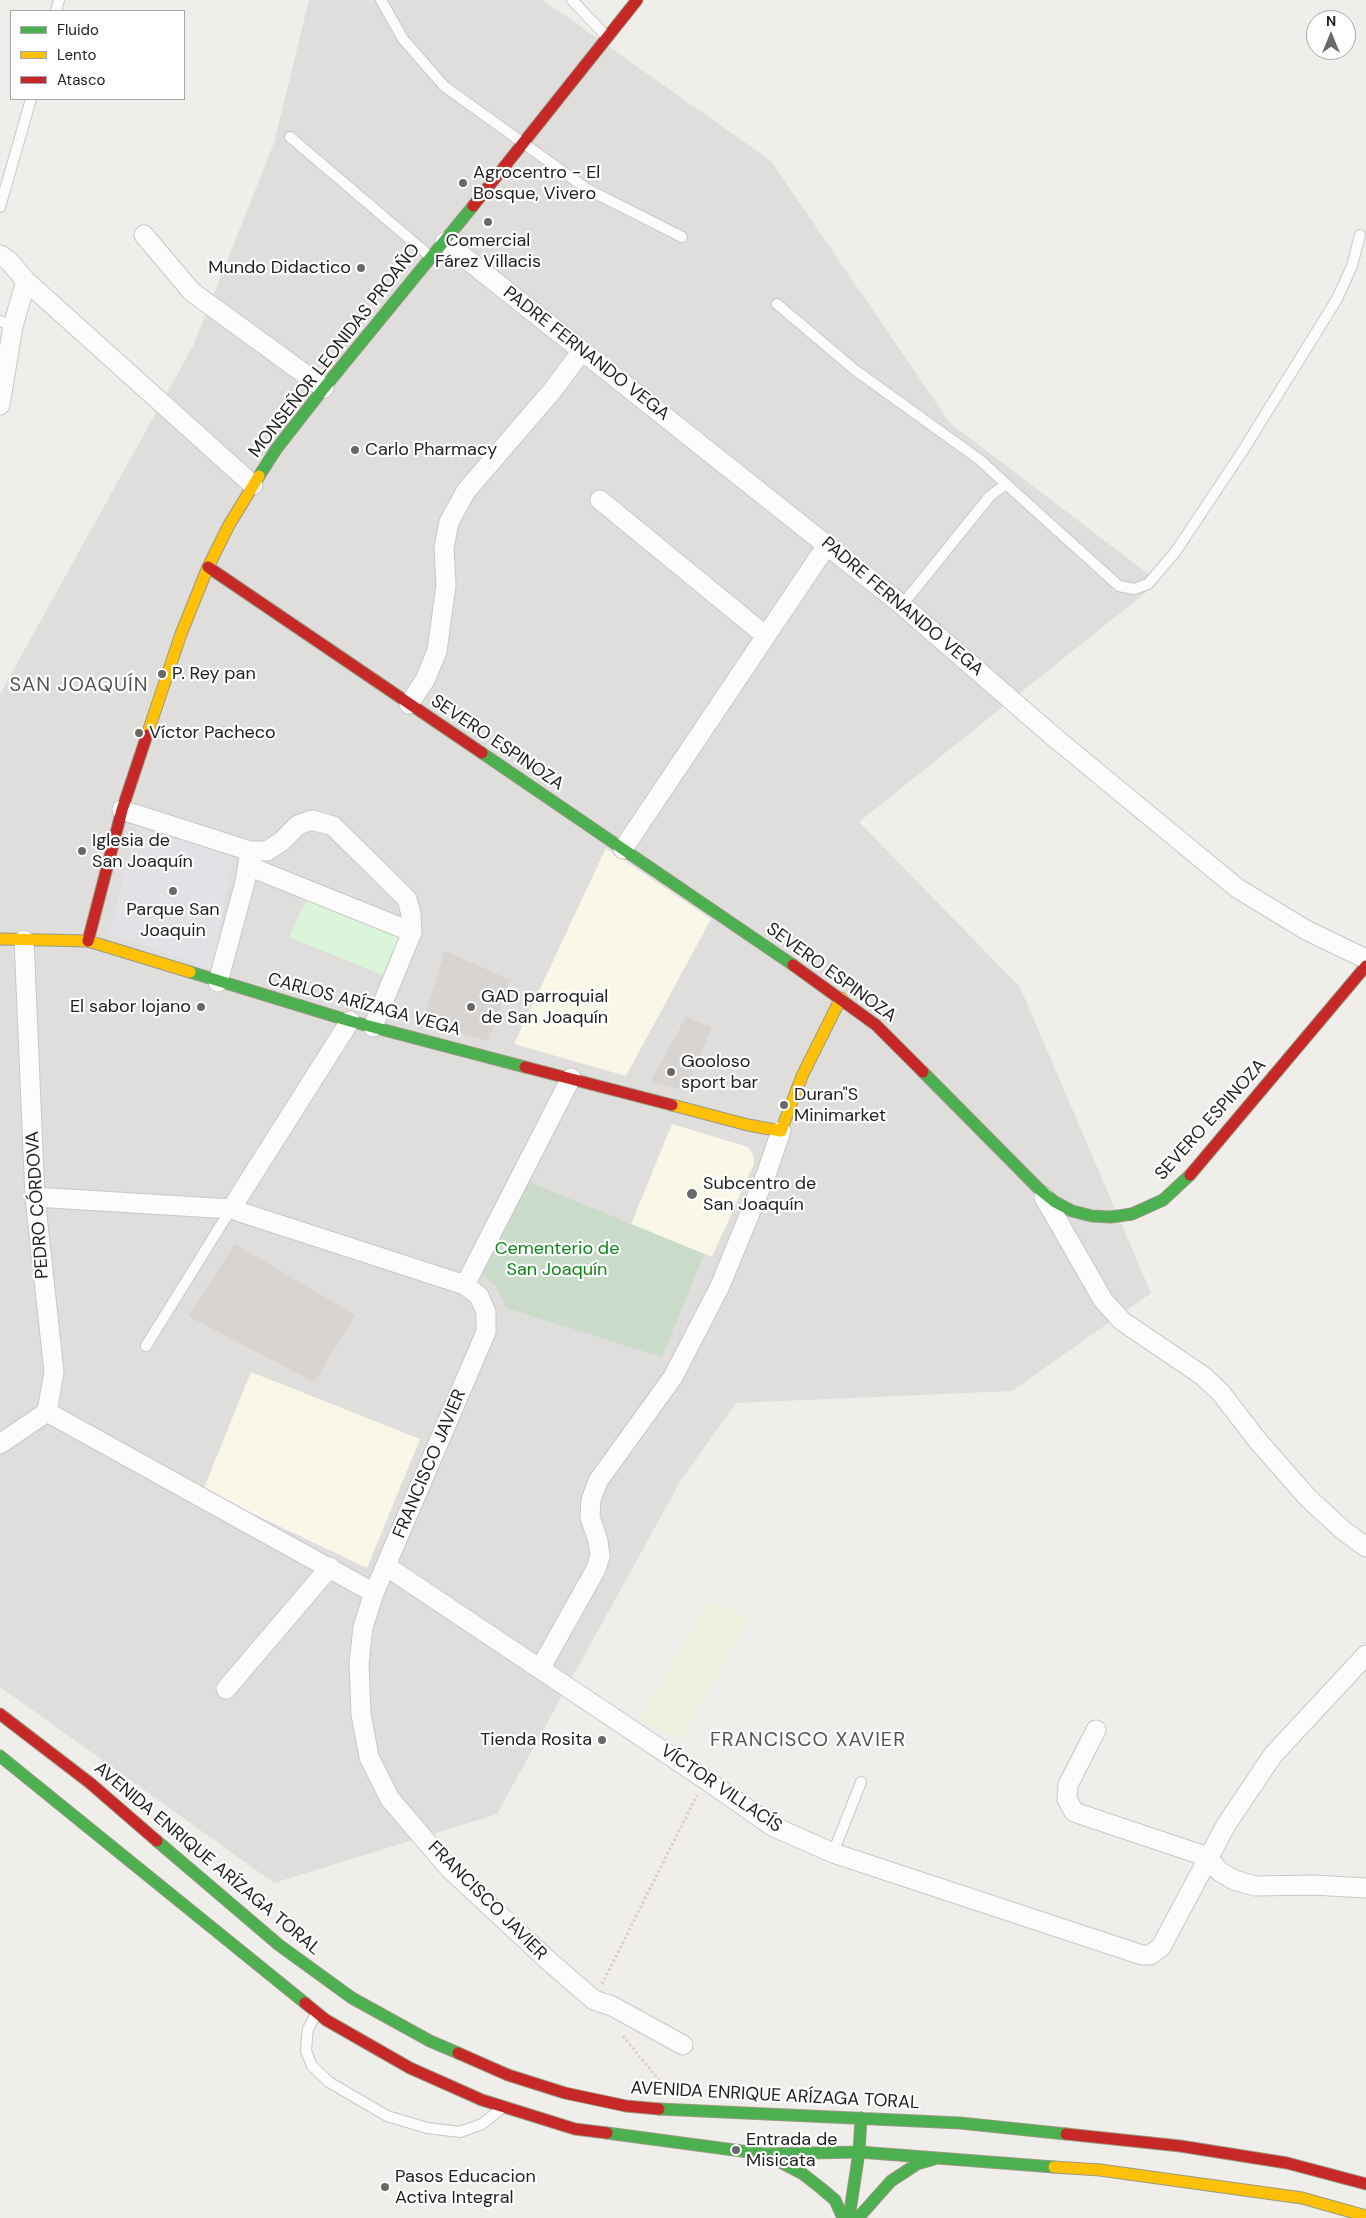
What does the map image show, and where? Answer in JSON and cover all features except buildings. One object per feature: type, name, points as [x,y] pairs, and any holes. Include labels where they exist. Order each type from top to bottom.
[{"type":"street","name":"MONSEÑOR LEONIDAS PROAÑO","points":[[88,941],[122,810],[181,634],[208,567],[253,485],[277,448],[324,388],[445,242],[637,0]]},
{"type":"street","points":[[144,234],[192,292],[324,388]]},
{"type":"street","name":"PADRE FERNANDO VEGA","points":[[445,242],[902,605],[1061,743],[1237,888],[1306,930],[1366,959]]},
{"type":"street","points":[[0,255],[9,261],[26,281],[253,485]]},
{"type":"street","points":[[0,405],[7,324],[26,281]]},
{"type":"street","points":[[409,704],[425,680],[437,652],[446,585],[444,548],[449,522],[466,491],[552,391],[582,351]]},
{"type":"street","points":[[600,500],[766,636]]},
{"type":"street","points":[[624,849],[827,545]]},
{"type":"street","name":"SEVERO ESPINOZA","points":[[208,567],[841,998],[876,1025],[1039,1189],[1055,1202],[1072,1210],[1092,1216],[1111,1217],[1132,1214],[1163,1200],[1185,1181],[1366,966]]},
{"type":"street","points":[[122,810],[249,858],[412,932]]},
{"type":"street","points":[[249,858],[267,851],[282,841],[298,825],[312,820],[333,826],[407,899],[412,914],[412,932],[373,1027]]},
{"type":"street","points":[[218,982],[246,882],[249,858]]},
{"type":"street","name":"CARLOS ARÍZAGA VEGA","points":[[0,939],[88,941],[350,1021],[748,1125],[781,1131]]},
{"type":"street","name":"PEDRO CÓRDOVA","points":[[24,940],[35,1197],[54,1372],[47,1412]]},
{"type":"street","points":[[540,1668],[596,1569],[600,1556],[598,1541],[590,1517],[591,1500],[598,1481],[672,1377],[720,1286],[764,1181],[802,1076],[841,998]]},
{"type":"street","points":[[232,1210],[350,1021]]},
{"type":"street","points":[[465,1285],[571,1078]]},
{"type":"street","points":[[1039,1189],[1103,1300],[1122,1321],[1203,1376],[1221,1393],[1258,1441],[1309,1499],[1344,1531],[1366,1547]]},
{"type":"street","name":"FRANCISCO JAVIER","points":[[35,1197],[232,1210],[465,1285],[479,1296],[486,1312],[486,1332],[374,1593],[363,1627],[359,1664],[361,1714],[369,1757],[390,1799],[449,1868],[550,1964],[594,2000],[612,2006],[683,2046]]},
{"type":"street","points":[[0,1444],[47,1412],[374,1593]]},
{"type":"street","name":"VÍCTOR VILLACÍS","points":[[386,1566],[705,1779],[772,1826],[833,1853],[1135,1953],[1150,1955],[1161,1947],[1208,1857]]},
{"type":"street","points":[[226,1689],[330,1567]]},
{"type":"street","points":[[1208,1857],[1251,1785],[1273,1755],[1366,1655]]},
{"type":"street","name":"AVENIDA ENRIQUE ARÍZAGA TORAL","points":[[0,1714],[90,1783],[279,1946],[352,1998],[430,2041],[508,2075],[564,2093],[626,2106],[684,2111],[960,2123],[1180,2146],[1287,2164],[1366,2184]]},
{"type":"street","points":[[1096,1730],[1068,1785],[1067,1799],[1074,1812],[1208,1857],[1219,1871],[1226,1876],[1255,1886],[1313,1885],[1366,1888]]},
{"type":"street","points":[[0,1756],[326,2020],[410,2068],[482,2100],[575,2129],[764,2154],[859,2152],[1100,2170],[1302,2198],[1366,2216]]},
{"type":"street","points":[[849,2218],[859,2152],[861,2118]]},
{"type":"street","points":[[764,2154],[803,2174],[822,2188],[835,2200],[843,2218]]},
{"type":"street","points":[[858,2218],[891,2181],[917,2164],[939,2158]]},
{"type":"lane","points":[[381,0],[403,39],[444,86],[587,189],[682,237]]},
{"type":"lane","points":[[572,0],[608,38]]},
{"type":"lane","points":[[0,207],[31,100]]},
{"type":"lane","points":[[290,137],[432,258]]},
{"type":"lane","points":[[777,304],[855,370],[980,460],[1119,586],[1134,589],[1148,584],[1176,551],[1236,461],[1336,299],[1352,266],[1360,235]]},
{"type":"lane","points":[[902,605],[990,496],[1006,484]]},
{"type":"lane","points":[[146,1346],[232,1210]]},
{"type":"lane","points":[[833,1853],[861,1782]]},
{"type":"lane","points":[[317,2013],[308,2029],[307,2037],[306,2051],[312,2066],[329,2082],[387,2116],[428,2128],[460,2132],[482,2124],[504,2107]]},
{"type":"path","points":[[594,2000],[705,1779]]},
{"type":"path","points":[[618,2029],[684,2111]]},
{"type":"shaded area","name":"SAN JOAQUÍN","points":[[309,0],[543,0],[771,161],[950,423],[1159,582],[859,822],[1020,987],[1151,1293],[1012,1391],[736,1403],[681,1480],[497,1814],[274,1883],[0,1687],[0,694],[193,346],[274,143]]},
{"type":"shaded area","name":"Parque San Joaquin","points":[[139,819],[234,850],[212,970],[109,933]]},
{"type":"shaded area","points":[[606,848],[711,919],[626,1076],[514,1044]]},
{"type":"shaded area","name":"Subcentro de San Joaquín","points":[[672,1124],[748,1147],[753,1154],[754,1164],[712,1257],[631,1224]]},
{"type":"shaded area","points":[[251,1372],[420,1439],[367,1568],[203,1490]]},
{"type":"green space","points":[[309,894],[408,930],[392,979],[289,937]]},
{"type":"green space","name":"Cementerio de San Joaquín","points":[[529,1182],[704,1254],[662,1357],[506,1308],[495,1285],[479,1273]]},
{"type":"green space","points":[[710,1600],[750,1617],[680,1741],[639,1719]]},
{"type":"traffic: fast","points":[[259,476],[277,448],[324,388],[473,206]]},
{"type":"traffic: fast","points":[[482,753],[793,965]]},
{"type":"traffic: fast","points":[[190,972],[350,1021],[525,1067]]},
{"type":"traffic: fast","points":[[923,1072],[1039,1189],[1055,1202],[1072,1211],[1092,1216],[1111,1217],[1132,1214],[1163,1200],[1190,1175]]},
{"type":"traffic: fast","points":[[0,1756],[305,2003]]},
{"type":"traffic: fast","points":[[157,1841],[279,1945],[352,1998],[430,2041],[458,2053]]},
{"type":"traffic: fast","points":[[659,2109],[960,2123],[1066,2134]]},
{"type":"traffic: fast","points":[[849,2218],[859,2152],[861,2118]]},
{"type":"traffic: fast","points":[[607,2133],[764,2154],[859,2152],[1054,2167]]},
{"type":"traffic: fast","points":[[767,2155],[803,2174],[822,2189],[835,2200],[843,2218]]},
{"type":"traffic: fast","points":[[858,2218],[891,2181],[917,2164],[934,2159]]},
{"type":"traffic: slow","points":[[147,735],[181,634],[208,567],[229,525],[259,476]]},
{"type":"traffic: slow","points":[[0,939],[88,941],[190,972]]},
{"type":"traffic: slow","points":[[672,1105],[748,1125],[781,1131],[802,1076],[841,998]]},
{"type":"traffic: slow","points":[[1054,2167],[1100,2170],[1302,2198],[1366,2216]]},
{"type":"traffic: jam","points":[[473,206],[637,0]]},
{"type":"traffic: jam","points":[[208,567],[482,753]]},
{"type":"traffic: jam","points":[[88,941],[122,810],[147,735]]},
{"type":"traffic: jam","points":[[793,965],[876,1025],[923,1072]]},
{"type":"traffic: jam","points":[[1190,1175],[1366,966]]},
{"type":"traffic: jam","points":[[525,1067],[672,1105]]},
{"type":"traffic: jam","points":[[0,1714],[90,1783],[157,1841]]},
{"type":"traffic: jam","points":[[305,2003],[326,2020],[410,2068],[482,2100],[575,2129],[607,2133]]},
{"type":"traffic: jam","points":[[458,2053],[508,2075],[565,2093],[626,2106],[659,2109]]},
{"type":"traffic: jam","points":[[1066,2134],[1180,2146],[1287,2163],[1366,2184]]},
{"type":"place","name":"Agrocentro - El Bosque, Vivero","points":[[463,183]]},
{"type":"place","name":"Comercial Fárez Villacis","points":[[488,222]]},
{"type":"place","name":"Mundo Didactico","points":[[361,268]]},
{"type":"place","name":"Carlo Pharmacy","points":[[355,450]]},
{"type":"place","name":"P. Rey pan","points":[[162,674]]},
{"type":"place","name":"Víctor Pacheco","points":[[139,733]]},
{"type":"place","name":"Iglesia de San Joaquín","points":[[82,851]]},
{"type":"place","name":"Parque San Joaquin","points":[[173,891]]},
{"type":"place","name":"El sabor lojano","points":[[201,1007]]},
{"type":"place","name":"GAD parroquial de San Joaquín","points":[[471,1007]]},
{"type":"place","name":"Gooloso sport bar","points":[[671,1072]]},
{"type":"place","name":"Duran\"S Minimarket","points":[[784,1105]]},
{"type":"place","name":"Subcentro de San Joaquín","points":[[692,1194]]},
{"type":"place","name":"Tienda Rosita","points":[[602,1740]]},
{"type":"place","name":"Entrada de Misicata","points":[[736,2150]]},
{"type":"place","name":"Pasos Educacion Activa Integral","points":[[385,2187]]},
{"type":"district","name":"SAN JOAQUÍN","points":[[79,686]]},
{"type":"district","name":"FRANCISCO XAVIER","points":[[808,1741]]}]
